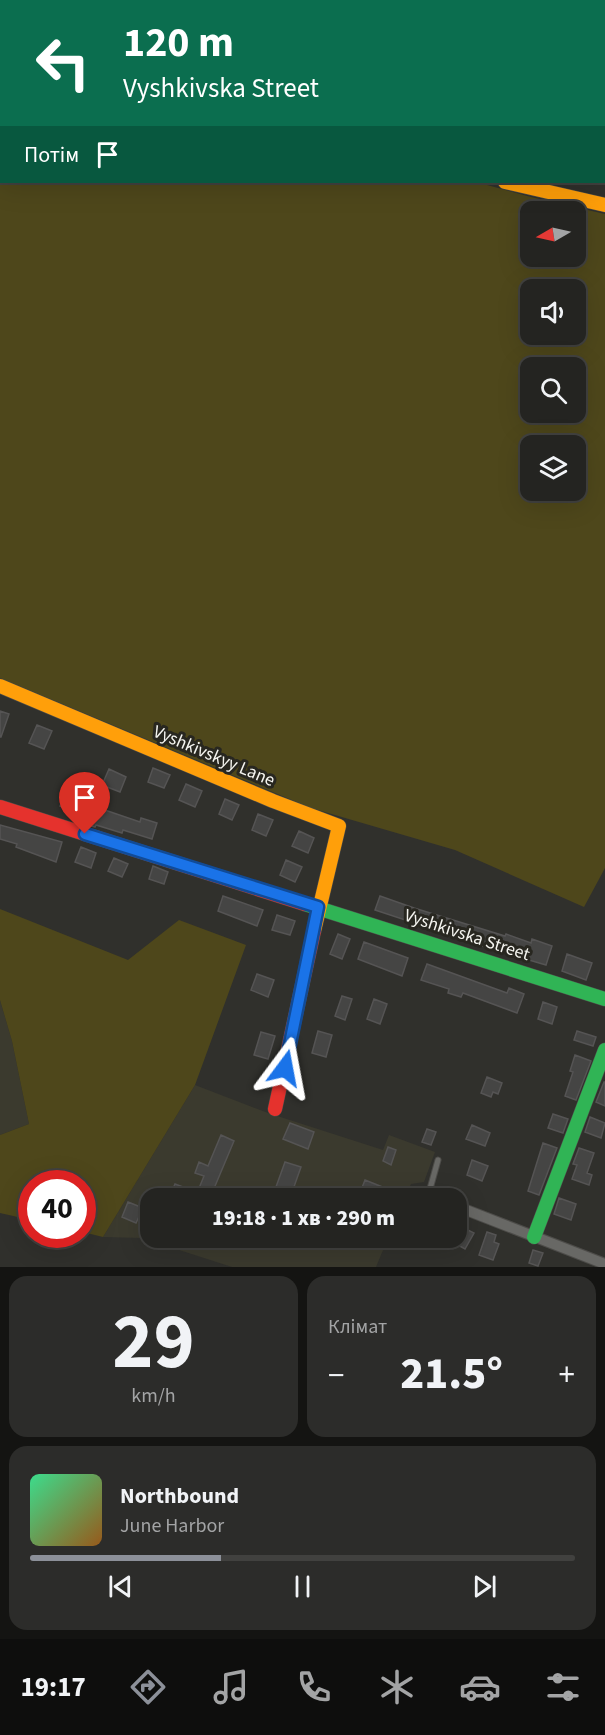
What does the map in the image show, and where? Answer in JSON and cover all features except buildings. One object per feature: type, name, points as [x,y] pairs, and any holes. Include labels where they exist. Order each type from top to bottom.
[{"type":"street","points":[[509,183],[605,205]]},
{"type":"street","name":"Vyshkivskyy Lane","points":[[0,686],[273,801],[339,826],[318,907]]},
{"type":"street","name":"Vyshkivska Street","points":[[0,807],[605,999]]},
{"type":"street","points":[[275,1109],[303,987],[318,907]]},
{"type":"street","points":[[534,1237],[605,1050]]},
{"type":"street","points":[[467,1210],[605,1264]]},
{"type":"lane","points":[[433,1188],[438,1160]]},
{"type":"shaded area","points":[[0,183],[480,183],[548,201],[520,201],[520,267],[586,267],[586,210],[605,214],[605,868],[584,907],[455,850],[311,808],[0,678]]},
{"type":"shaded area","points":[[0,909],[128,960],[179,920],[246,945],[195,1085],[103,1237],[96,1235],[96,1170],[18,1170],[18,1217],[0,1213],[0,1135],[29,1124],[12,1041],[0,1000]]},
{"type":"shaded area","points":[[0,1000],[12,1041],[29,1124],[0,1135]]},
{"type":"shaded area","points":[[195,1085],[268,1113],[383,1150],[389,1135],[435,1152],[424,1182],[411,1184],[409,1188],[140,1188],[140,1238],[103,1237]]},
{"type":"shaded area","points":[[173,1248],[384,1248],[376,1267],[232,1267]]},
{"type":"traffic: fast","points":[[305,904],[605,999]]},
{"type":"traffic: fast","points":[[534,1237],[605,1050]]},
{"type":"traffic: slow","points":[[509,183],[605,205]]},
{"type":"traffic: slow","points":[[0,686],[273,801],[339,826],[314,931]]},
{"type":"traffic: jam","points":[[0,807],[305,904]]},
{"type":"traffic: jam","points":[[275,1109],[314,931]]},
{"type":"route","points":[[85,834],[318,907],[285,1068]]}]
